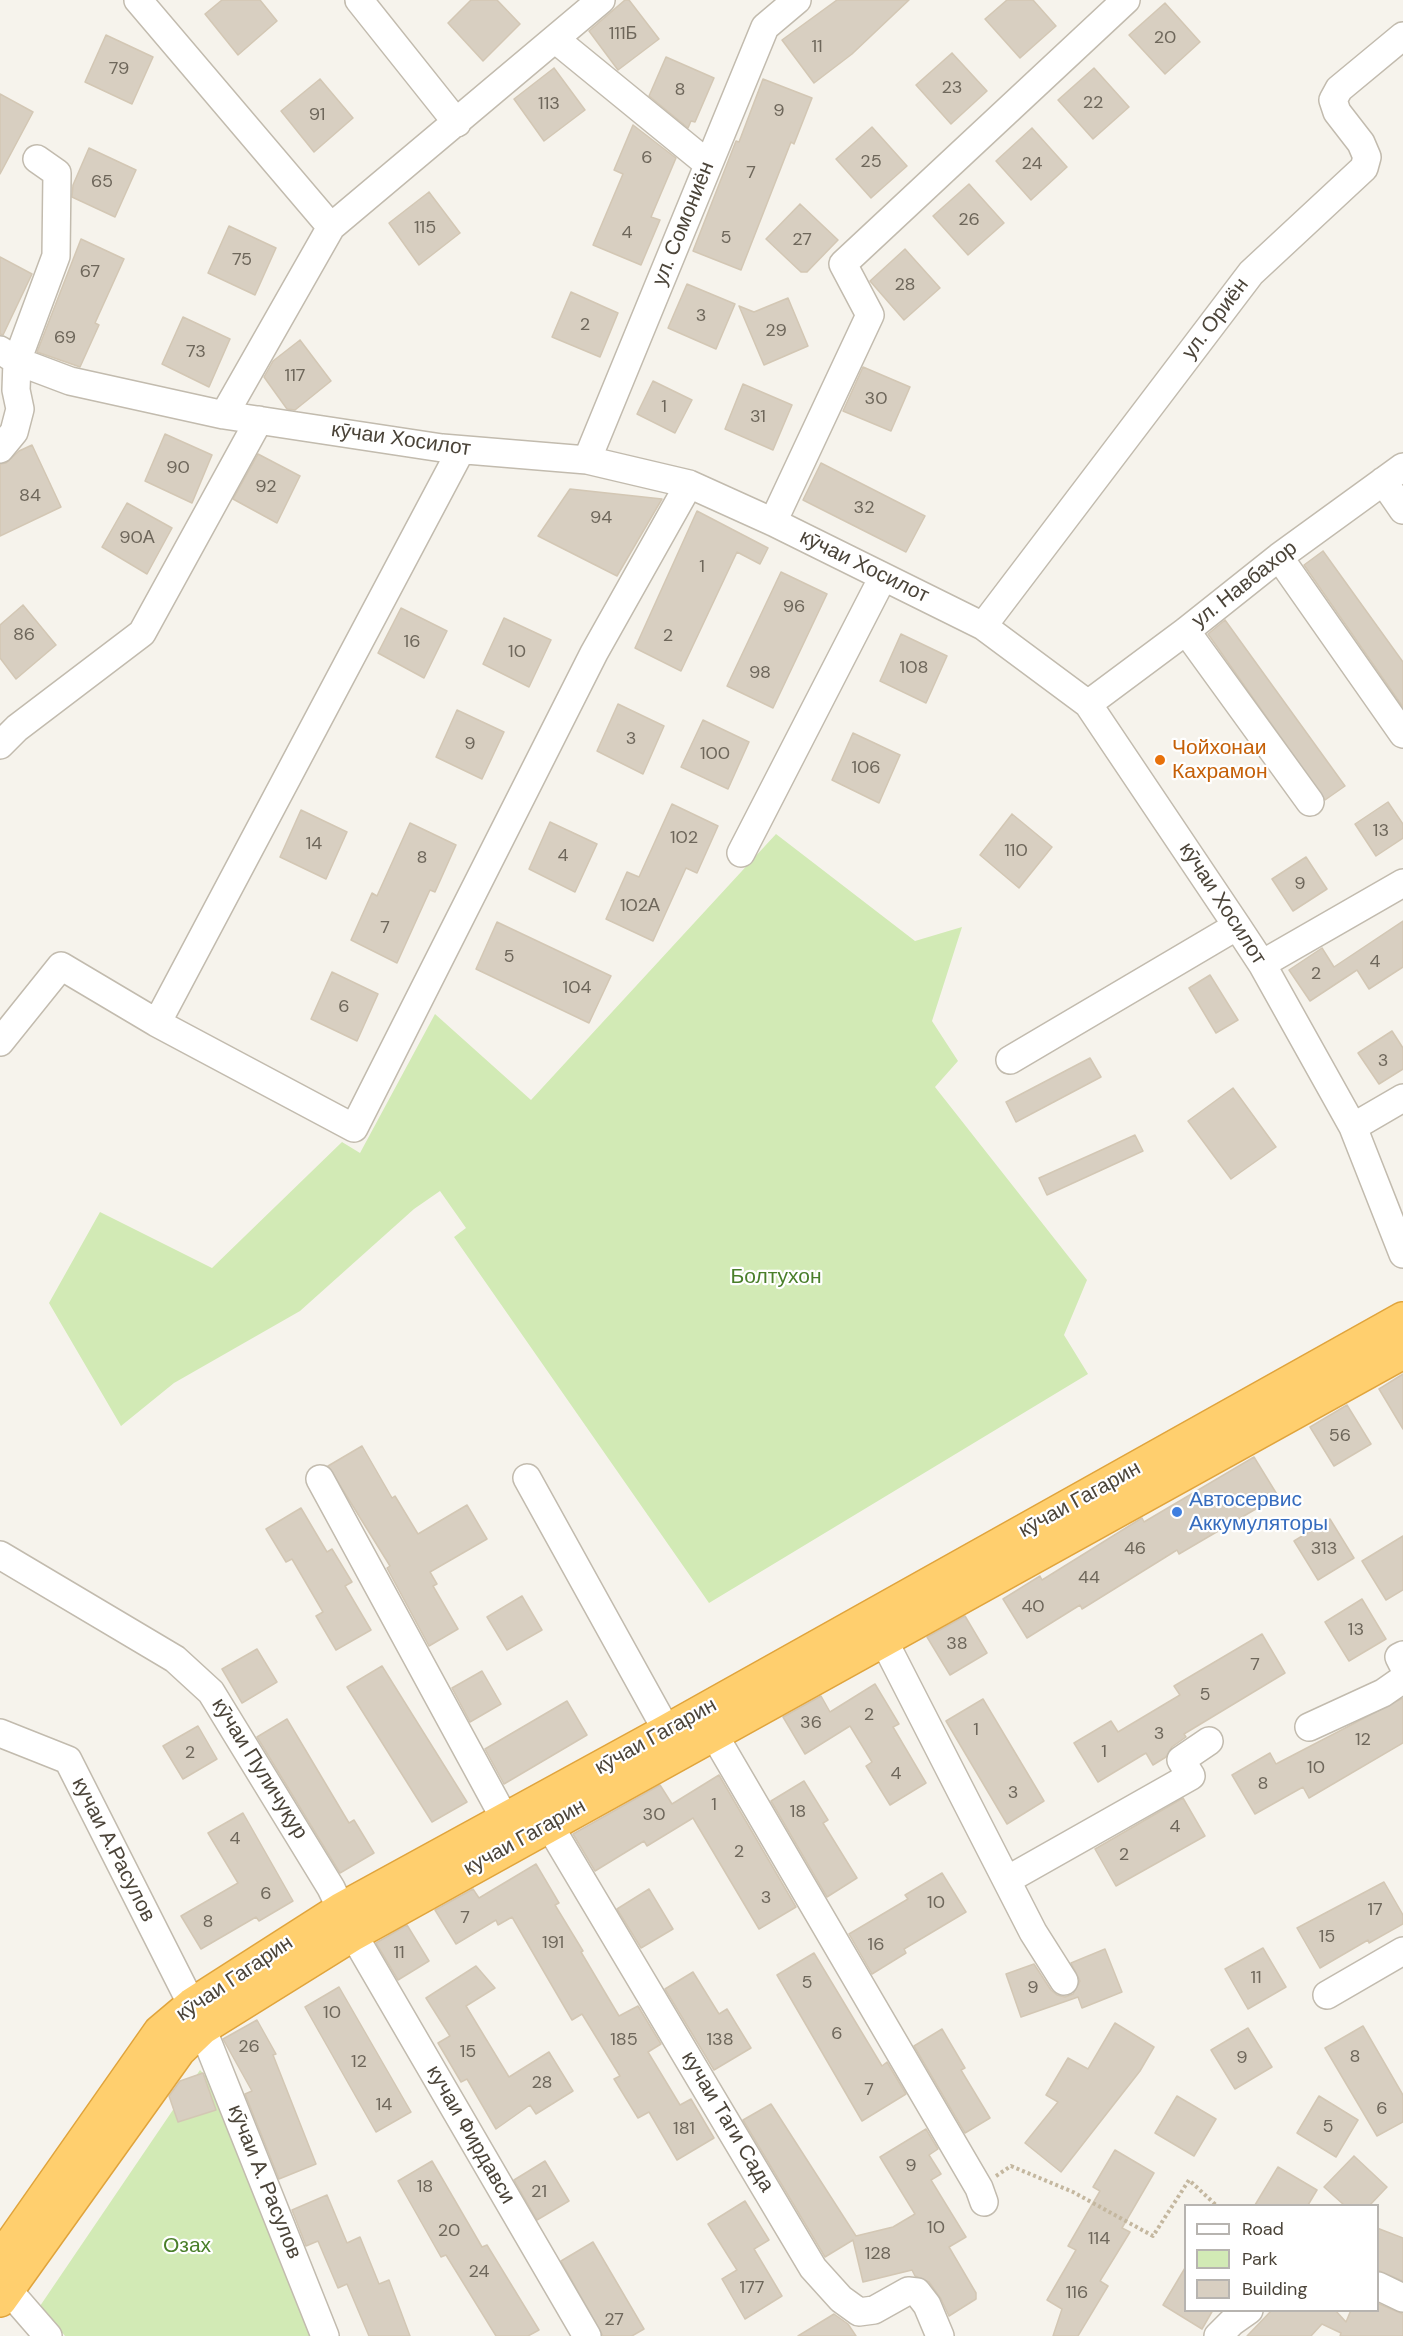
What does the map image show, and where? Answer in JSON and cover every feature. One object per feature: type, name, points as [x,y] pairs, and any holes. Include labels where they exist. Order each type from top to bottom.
[{"type":"highway","name":"кӯчаи Гагарин","points":[[3,2283],[179,2050],[197,2016],[506,1821],[1403,1319]]},
{"type":"highway","name":"кӯчаи Гагарин","points":[[884,1641],[1403,1352]]},
{"type":"highway","name":"кучаи Гагарин","points":[[348,1922],[549,1825],[884,1641]]},
{"type":"street","points":[[138,0],[331,227]]},
{"type":"street","points":[[359,0],[457,123]]},
{"type":"street","points":[[224,415],[331,227],[602,0]]},
{"type":"street","name":"ул. Сомониён","points":[[587,460],[765,27],[797,0]]},
{"type":"street","points":[[773,522],[870,315],[843,264],[1126,0]]},
{"type":"street","name":"ул. Ориён","points":[[983,626],[1251,273],[1364,168],[1367,156],[1361,143],[1337,112],[1334,100],[1339,89],[1403,36]]},
{"type":"street","points":[[555,39],[708,164]]},
{"type":"street","points":[[0,449],[14,432],[20,409],[9,356],[56,256],[57,173],[37,159]]},
{"type":"street","name":"кӯчаи Хосилот","points":[[9,356],[70,381],[224,415],[461,450],[587,460],[689,484],[773,522],[983,626],[1088,704],[1237,926],[1262,964],[1353,1126],[1403,1254]]},
{"type":"street","points":[[0,745],[17,728],[142,633],[259,420]]},
{"type":"street","points":[[157,1023],[461,450]]},
{"type":"street","points":[[1393,474],[1403,510]]},
{"type":"street","name":"ул. Навбахор","points":[[1088,704],[1186,631],[1279,557],[1393,474]]},
{"type":"street","points":[[0,1042],[61,966],[157,1023],[354,1128],[594,653],[689,484]]},
{"type":"street","points":[[1279,557],[1403,734]]},
{"type":"street","points":[[741,853],[883,577]]},
{"type":"street","points":[[1186,631],[1310,802]]},
{"type":"street","points":[[1262,964],[1403,883]]},
{"type":"street","points":[[1010,1060],[1237,926]]},
{"type":"street","points":[[1353,1126],[1403,1098]]},
{"type":"street","points":[[527,1478],[667,1731]]},
{"type":"street","points":[[320,1479],[506,1821]]},
{"type":"street","name":"кӯчаи Пуличуқур","points":[[0,1555],[175,1659],[211,1692],[348,1922]]},
{"type":"street","points":[[884,1641],[1033,1932],[1064,1981]]},
{"type":"street","points":[[1403,1655],[1399,1657],[1403,1665]]},
{"type":"street","points":[[1309,1727],[1383,1693],[1403,1679]]},
{"type":"street","name":"кучаи А.Расулов","points":[[0,1733],[68,1760],[197,2016]]},
{"type":"street","name":"кӯчаи Гагарин","points":[[713,1733],[981,2195]]},
{"type":"street","points":[[1007,1880],[1191,1776],[1181,1760],[1209,1741]]},
{"type":"street","name":"кучаи Таги Сада","points":[[549,1825],[813,2268],[842,2299],[859,2312],[874,2310],[908,2291],[917,2292],[927,2305],[940,2336]]},
{"type":"street","name":"кучаи Фирдавси","points":[[348,1922],[587,2336]]},
{"type":"street","points":[[1327,1995],[1403,1951]]},
{"type":"street","name":"кӯчаи А. Расулов","points":[[197,2016],[325,2336]]},
{"type":"street","points":[[3,2283],[48,2336]]},
{"type":"street","points":[[1379,2287],[1403,2298]]},
{"type":"street","points":[[1218,2336],[1246,2312]]},
{"type":"path","points":[[981,2195],[1011,2166],[1073,2192],[1153,2236],[1189,2180],[1216,2204]]},
{"type":"green space","name":"Болтухон","points":[[776,834],[915,941],[962,927],[932,1021],[958,1061],[935,1087],[1087,1280],[1064,1335],[1088,1374],[709,1603],[454,1237],[466,1228],[440,1191],[414,1209],[300,1311],[174,1383],[121,1426],[49,1303],[100,1212],[212,1268],[342,1142],[360,1153],[435,1014],[531,1100]]},
{"type":"green space","name":"Озах","points":[[200,2070],[226,2097],[318,2336],[65,2336],[40,2306]]},
{"type":"building","points":[[222,0],[260,0],[277,21],[238,55],[205,14]]},
{"type":"building","points":[[471,0],[497,0],[520,24],[483,61],[448,23]]},
{"type":"building","points":[[625,0],[629,0],[659,39],[618,70],[589,31]]},
{"type":"building","points":[[837,0],[909,0],[852,54],[814,83],[782,40]]},
{"type":"building","points":[[1007,0],[1033,0],[1056,26],[1020,58],[985,19]]},
{"type":"building","points":[[1165,3],[1200,42],[1165,74],[1129,35]]},
{"type":"building","points":[[106,35],[153,57],[132,104],[85,82]]},
{"type":"building","points":[[952,53],[987,91],[951,124],[916,85]]},
{"type":"building","points":[[666,57],[714,78],[695,122],[691,121],[688,128],[649,96]]},
{"type":"building","points":[[554,68],[585,110],[544,141],[514,99]]},
{"type":"building","points":[[1094,68],[1129,107],[1093,139],[1058,100]]},
{"type":"building","points":[[320,79],[353,118],[314,152],[281,111]]},
{"type":"building","points":[[763,79],[812,98],[794,144],[791,142],[741,270],[693,251]]},
{"type":"building","points":[[0,94],[33,112],[0,174]]},
{"type":"building","points":[[633,125],[676,158],[651,217],[660,220],[641,265],[593,245],[623,174],[614,170]]},
{"type":"building","points":[[872,127],[907,166],[871,198],[836,159]]},
{"type":"building","points":[[1032,128],[1067,167],[1031,200],[996,161]]},
{"type":"building","points":[[89,148],[136,170],[115,217],[72,197],[73,185]]},
{"type":"building","points":[[969,184],[1004,223],[968,255],[933,216]]},
{"type":"building","points":[[429,192],[460,233],[419,265],[389,223]]},
{"type":"building","points":[[800,204],[838,240],[807,272],[801,272],[766,239]]},
{"type":"building","points":[[229,226],[276,248],[255,295],[208,273]]},
{"type":"building","points":[[81,239],[124,259],[95,323],[99,325],[80,367],[37,352]]},
{"type":"building","points":[[905,249],[940,288],[904,320],[870,281]]},
{"type":"building","points":[[0,257],[32,274],[3,335],[0,334]]},
{"type":"building","points":[[687,284],[735,304],[716,349],[668,328]]},
{"type":"building","points":[[571,292],[618,313],[600,357],[552,337]]},
{"type":"building","points":[[788,298],[808,346],[764,365],[739,306],[754,312]]},
{"type":"building","points":[[183,317],[230,339],[209,387],[162,364]]},
{"type":"building","points":[[300,340],[331,381],[295,410],[287,409],[264,377],[273,361]]},
{"type":"building","points":[[863,367],[910,387],[891,431],[843,411]]},
{"type":"building","points":[[653,381],[692,400],[675,433],[637,414]]},
{"type":"building","points":[[743,384],[792,405],[773,450],[725,429]]},
{"type":"building","points":[[165,434],[212,455],[192,503],[145,481]]},
{"type":"building","points":[[32,445],[61,507],[0,536],[0,464],[6,463],[19,451]]},
{"type":"building","points":[[258,454],[300,476],[277,523],[233,499]]},
{"type":"building","points":[[821,463],[925,516],[906,552],[803,500]]},
{"type":"building","points":[[570,489],[662,499],[617,576],[538,536]]},
{"type":"building","points":[[127,503],[172,528],[147,574],[102,547]]},
{"type":"building","points":[[697,511],[768,548],[760,564],[737,552],[681,671],[635,648]]},
{"type":"building","points":[[1323,551],[1403,662],[1403,707],[1304,565]]},
{"type":"building","points":[[781,572],[827,594],[773,708],[727,686]]},
{"type":"building","points":[[23,605],[56,645],[16,679],[0,658],[0,625]]},
{"type":"building","points":[[401,608],[447,631],[424,678],[378,653]]},
{"type":"building","points":[[504,618],[551,640],[529,687],[483,664]]},
{"type":"building","points":[[1225,620],[1345,786],[1325,800],[1208,634]]},
{"type":"building","points":[[901,634],[947,656],[926,703],[880,681]]},
{"type":"building","points":[[618,704],[664,726],[643,774],[597,751]]},
{"type":"building","points":[[457,710],[504,732],[482,779],[436,757]]},
{"type":"building","points":[[703,720],[749,742],[728,789],[681,767]]},
{"type":"building","points":[[853,733],[900,755],[879,803],[832,780]]},
{"type":"building","points":[[1388,802],[1403,824],[1403,838],[1376,856],[1355,824]]},
{"type":"building","points":[[672,804],[718,826],[697,873],[686,868],[653,941],[606,919],[627,872],[639,877]]},
{"type":"building","points":[[301,810],[347,832],[326,879],[280,857]]},
{"type":"building","points":[[1012,814],[1052,847],[1019,888],[980,855]]},
{"type":"building","points":[[550,822],[597,844],[575,892],[529,869]]},
{"type":"building","points":[[410,823],[456,845],[435,892],[430,890],[397,963],[351,940],[372,893],[377,896]]},
{"type":"building","points":[[1306,857],[1327,889],[1293,911],[1272,879]]},
{"type":"building","points":[[1403,921],[1403,967],[1369,989],[1357,970],[1310,1001],[1289,970],[1322,948],[1334,967]]},
{"type":"building","points":[[497,922],[611,976],[589,1023],[476,969]]},
{"type":"building","points":[[332,972],[378,994],[357,1041],[311,1019]]},
{"type":"building","points":[[1210,975],[1238,1020],[1216,1033],[1189,988]]},
{"type":"building","points":[[1392,1031],[1403,1048],[1403,1069],[1379,1084],[1358,1053]]},
{"type":"building","points":[[1090,1058],[1101,1077],[1016,1122],[1006,1102]]},
{"type":"building","points":[[1233,1088],[1276,1147],[1231,1179],[1188,1121]]},
{"type":"building","points":[[1135,1135],[1143,1151],[1047,1195],[1039,1178]]},
{"type":"building","points":[[1403,1374],[1403,1429],[1379,1389]]},
{"type":"building","points":[[1347,1405],[1371,1444],[1334,1466],[1310,1427]]},
{"type":"building","points":[[362,1446],[392,1498],[395,1496],[418,1534],[467,1505],[487,1539],[430,1572],[437,1584],[433,1586],[458,1629],[429,1646],[387,1568],[390,1566],[328,1466]]},
{"type":"building","points":[[1254,1457],[1278,1496],[1179,1554],[1177,1550],[1082,1609],[1080,1605],[1027,1638],[1003,1599],[1040,1576],[1042,1580],[1142,1518],[1144,1522]]},
{"type":"building","points":[[301,1508],[327,1552],[332,1549],[352,1582],[345,1586],[371,1630],[336,1650],[316,1616],[323,1612],[292,1559],[286,1562],[266,1529]]},
{"type":"building","points":[[1330,1519],[1354,1558],[1318,1580],[1294,1541]]},
{"type":"building","points":[[1403,1536],[1403,1590],[1386,1600],[1362,1561]]},
{"type":"building","points":[[522,1596],[542,1630],[507,1650],[487,1617]]},
{"type":"building","points":[[1362,1599],[1386,1639],[1349,1661],[1325,1622]]},
{"type":"building","points":[[965,1616],[987,1653],[950,1675],[927,1637]]},
{"type":"building","points":[[1262,1634],[1285,1673],[1184,1734],[1186,1737],[1172,1747],[1166,1757],[1153,1765],[1146,1753],[1098,1782],[1074,1743],[1111,1721],[1118,1732],[1180,1695],[1174,1686]]},
{"type":"building","points":[[257,1649],[277,1682],[242,1703],[222,1669]]},
{"type":"building","points":[[382,1666],[467,1802],[432,1822],[347,1687]]},
{"type":"building","points":[[482,1671],[501,1704],[470,1722],[452,1688]]},
{"type":"building","points":[[875,1684],[899,1724],[893,1727],[926,1783],[890,1805],[866,1766],[872,1762],[850,1726],[805,1754],[783,1717],[821,1696],[830,1712]]},
{"type":"building","points":[[1403,1698],[1403,1743],[1309,1798],[1303,1787],[1255,1814],[1232,1775],[1270,1753],[1276,1764]]},
{"type":"building","points":[[983,1699],[1044,1801],[1007,1824],[946,1721]]},
{"type":"building","points":[[567,1701],[587,1735],[504,1784],[485,1749]]},
{"type":"building","points":[[287,1719],[349,1823],[354,1820],[374,1853],[340,1873],[257,1737]]},
{"type":"building","points":[[198,1726],[217,1759],[183,1779],[163,1746]]},
{"type":"building","points":[[719,1775],[796,1907],[759,1929],[693,1818],[647,1846],[644,1841],[595,1871],[573,1834],[660,1785],[672,1804]]},
{"type":"building","points":[[804,1781],[828,1820],[823,1823],[857,1878],[827,1897],[771,1801]]},
{"type":"building","points":[[1183,1798],[1205,1836],[1116,1886],[1095,1849]]},
{"type":"building","points":[[243,1813],[293,1901],[259,1921],[256,1917],[201,1949],[181,1916],[238,1883],[208,1833]]},
{"type":"building","points":[[536,1864],[559,1903],[555,1905],[619,2016],[638,2006],[661,2044],[648,2052],[680,2105],[691,2099],[714,2138],[677,2160],[649,2112],[638,2118],[614,2079],[620,2076],[582,2014],[572,2020],[512,1917],[498,1925],[496,1920],[456,1944],[435,1910],[473,1889],[479,1898]]},
{"type":"building","points":[[942,1873],[966,1912],[904,1949],[906,1953],[872,1974],[849,1934],[908,1899],[905,1895]]},
{"type":"building","points":[[1384,1882],[1403,1915],[1403,1924],[1369,1943],[1368,1940],[1320,1968],[1297,1928]]},
{"type":"building","points":[[649,1889],[673,1929],[641,1948],[617,1909]]},
{"type":"building","points":[[407,1925],[429,1961],[398,1980],[376,1943]]},
{"type":"building","points":[[1263,1948],[1286,1987],[1248,2009],[1225,1969]]},
{"type":"building","points":[[1105,1949],[1122,1992],[1082,2008],[1078,1997],[1021,2017],[1006,1974],[1034,1964],[1051,1990],[1065,1997],[1073,1994],[1080,1981],[1071,1963]]},
{"type":"building","points":[[814,1953],[882,2066],[887,2062],[906,2094],[862,2121],[777,1975]]},
{"type":"building","points":[[476,1966],[495,1988],[466,2006],[509,2077],[549,2052],[573,2091],[536,2114],[530,2105],[496,2129],[467,2079],[461,2082],[438,2043],[450,2036],[426,1998]]},
{"type":"building","points":[[693,1972],[719,2014],[727,2009],[751,2048],[714,2070],[665,1989]]},
{"type":"building","points":[[339,1987],[411,2112],[376,2132],[305,2007]]},
{"type":"building","points":[[257,2020],[276,2054],[273,2055],[316,2164],[279,2179],[245,2094],[252,2091],[223,2039]]},
{"type":"building","points":[[1115,2023],[1154,2047],[1140,2071],[1061,2172],[1025,2143],[1058,2102],[1046,2095],[1068,2058],[1088,2069]]},
{"type":"building","points":[[1363,2026],[1403,2095],[1403,2122],[1377,2136],[1325,2048]]},
{"type":"building","points":[[1248,2028],[1272,2067],[1235,2089],[1211,2050]]},
{"type":"building","points":[[942,2029],[965,2068],[961,2070],[990,2118],[965,2133],[914,2046]]},
{"type":"building","points":[[203,2073],[216,2110],[178,2122],[169,2096],[180,2081]]},
{"type":"building","points":[[1177,2096],[1216,2119],[1194,2156],[1155,2133]]},
{"type":"building","points":[[1319,2096],[1358,2120],[1336,2157],[1297,2133]]},
{"type":"building","points":[[771,2104],[856,2236],[893,2227],[915,2214],[880,2157],[926,2129],[938,2149],[929,2155],[941,2174],[931,2180],[966,2237],[949,2247],[976,2293],[976,2299],[949,2316],[929,2282],[915,2276],[912,2270],[863,2282],[853,2240],[825,2257],[743,2120]]},
{"type":"building","points":[[1115,2150],[1154,2173],[1122,2228],[1130,2232],[1100,2281],[1108,2286],[1078,2336],[1053,2336],[1062,2309],[1047,2300],[1076,2250],[1068,2246],[1100,2191],[1093,2187]]},
{"type":"building","points":[[1354,2156],[1387,2187],[1371,2204],[1343,2204],[1324,2187]]},
{"type":"building","points":[[432,2161],[482,2247],[487,2245],[539,2330],[528,2336],[496,2336],[446,2255],[441,2257],[398,2181]]},
{"type":"building","points":[[545,2161],[569,2201],[537,2220],[514,2180]]},
{"type":"building","points":[[1278,2167],[1317,2190],[1309,2204],[1256,2204]]},
{"type":"building","points":[[327,2195],[347,2243],[360,2237],[379,2284],[389,2280],[410,2336],[369,2336],[347,2284],[338,2288],[318,2241],[306,2246],[292,2210]]},
{"type":"building","points":[[745,2201],[769,2240],[754,2249],[782,2296],[745,2319],[722,2279],[737,2270],[708,2224]]},
{"type":"building","points":[[1379,2229],[1403,2238],[1403,2281],[1379,2271]]},
{"type":"building","points":[[593,2242],[644,2329],[632,2336],[603,2336],[561,2261]]},
{"type":"building","points":[[1184,2270],[1184,2312],[1212,2312],[1202,2329],[1163,2305]]},
{"type":"building","points":[[1379,2304],[1403,2314],[1403,2336],[1340,2336],[1341,2333],[1322,2324],[1311,2336],[1247,2336],[1270,2312],[1337,2312],[1346,2322],[1350,2312],[1379,2312]]},
{"type":"building","points":[[834,2314],[848,2324],[856,2336],[798,2336]]},
{"type":"place","name":"Чойхонаи Кахрамон","points":[[1160,760]]},
{"type":"place","name":"Автосервис Аккумуляторы","points":[[1177,1512]]}]
